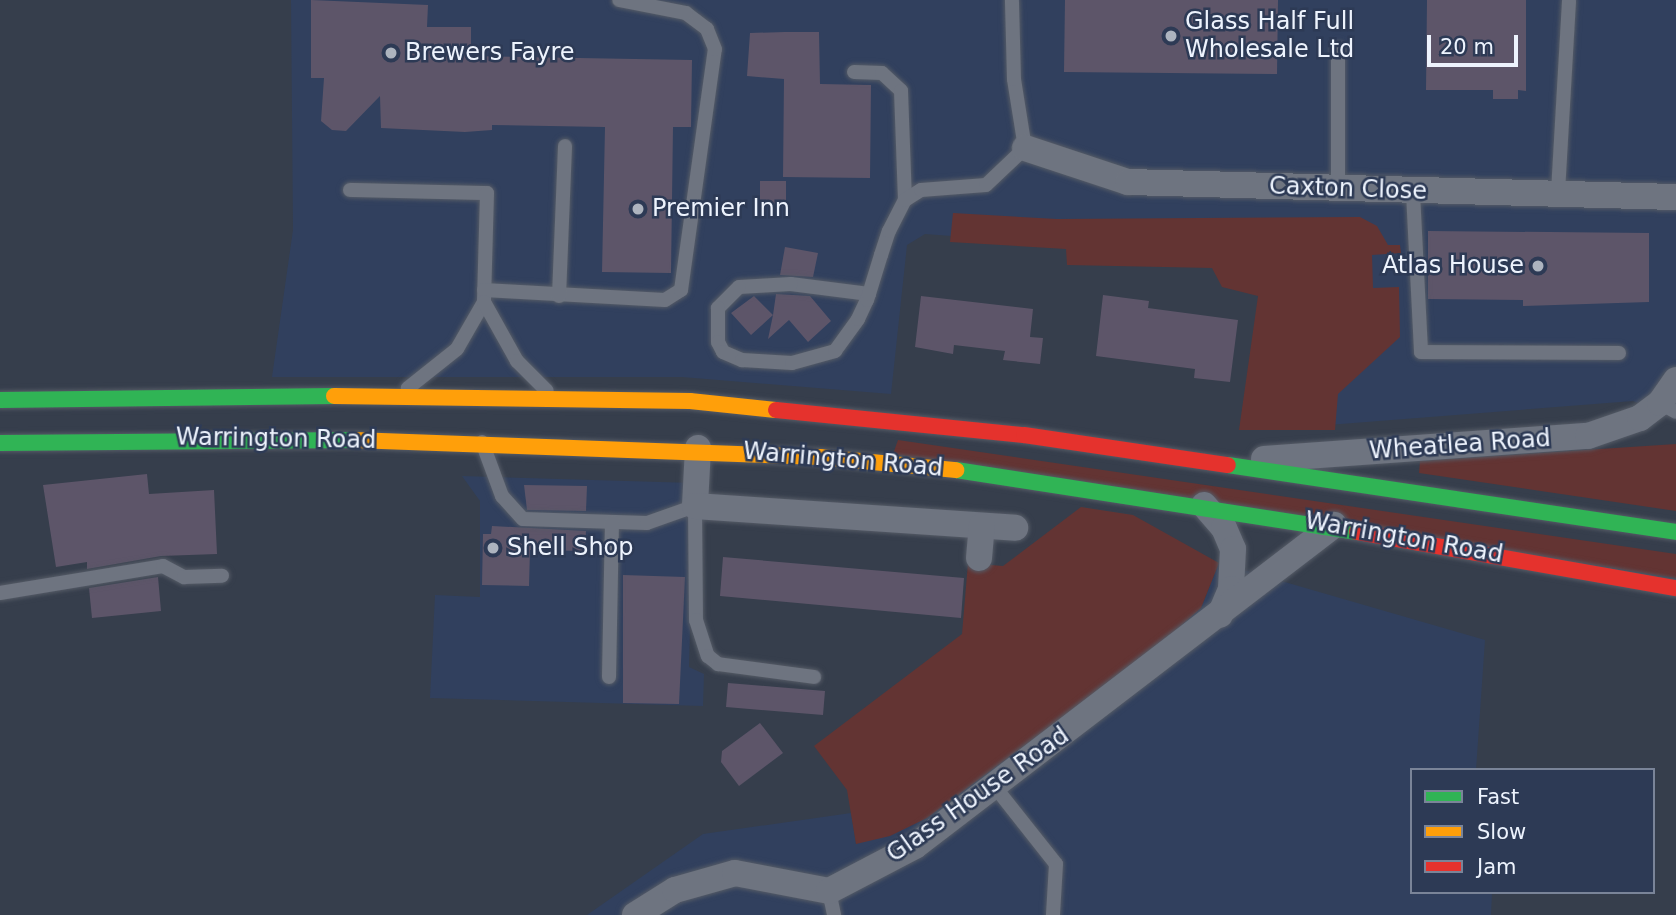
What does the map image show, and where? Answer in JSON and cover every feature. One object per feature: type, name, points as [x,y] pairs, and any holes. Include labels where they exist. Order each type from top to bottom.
[{"type":"highway","name":"Warrington Road","points":[[0,400],[104,395],[691,401],[893,419],[1224,462],[1676,532]]},
{"type":"highway","name":"Warrington Road","points":[[0,443],[176,438],[482,441],[698,448],[962,471],[1204,505],[1334,525],[1676,588]]},
{"type":"street","name":"Caxton Close","points":[[1025,148],[1128,182],[1413,193],[1558,192],[1676,197]]},
{"type":"street","name":"Wheatlea Road","points":[[1224,462],[1588,436],[1668,407],[1676,380]]},
{"type":"street","points":[[698,448],[695,506],[1015,528]]},
{"type":"street","points":[[1204,505],[1224,528],[1233,549],[1231,589],[1219,617]]},
{"type":"street","name":"Glass House Road","points":[[635,915],[674,890],[735,873],[832,903],[995,787],[1219,617],[1334,525]]},
{"type":"street","points":[[979,558],[982,526]]},
{"type":"lane","points":[[484,296],[665,300],[681,290],[715,49],[708,29],[692,16],[619,0]]},
{"type":"lane","points":[[869,294],[791,284],[739,287],[718,308],[718,342],[723,352],[743,360],[792,363],[817,359],[847,339],[869,294],[888,231],[905,200],[921,190],[986,185],[1025,148],[1014,79],[1012,0]]},
{"type":"lane","points":[[1558,192],[1569,0]]},
{"type":"lane","points":[[1338,49],[1338,189]]},
{"type":"lane","points":[[854,72],[882,73],[901,91],[905,200]]},
{"type":"lane","points":[[559,296],[565,146]]},
{"type":"lane","points":[[350,190],[487,193],[484,296],[517,361],[554,398]]},
{"type":"lane","points":[[1413,193],[1421,352],[1619,353]]},
{"type":"lane","points":[[395,396],[444,363],[484,296]]},
{"type":"lane","points":[[482,441],[502,496],[523,519],[647,523],[695,506],[696,620],[708,656],[718,664],[814,677]]},
{"type":"lane","points":[[608,677],[612,522]]},
{"type":"lane","points":[[0,593],[163,566],[184,577],[222,576]]},
{"type":"lane","points":[[995,787],[1056,864],[1053,915]]},
{"type":"shaded area","points":[[291,0],[1676,0],[1676,418],[1633,401],[1315,426],[1294,271],[1059,244],[925,234],[907,245],[891,394],[682,377],[272,377],[293,230]]},
{"type":"shaded area","points":[[953,213],[1057,219],[1360,217],[1377,226],[1388,245],[1400,245],[1401,253],[1372,255],[1373,288],[1399,287],[1400,337],[1338,394],[1335,430],[1239,430],[1258,296],[1222,287],[1212,268],[1067,265],[1066,249],[950,242]]},
{"type":"shaded area","points":[[898,440],[1676,554],[1676,578],[893,454]]},
{"type":"shaded area","points":[[1676,444],[1676,511],[1419,473],[1420,461]]},
{"type":"shaded area","points":[[462,476],[694,483],[689,667],[704,674],[703,706],[430,698],[435,595],[480,597],[480,501]]},
{"type":"shaded area","points":[[1081,507],[1133,515],[1219,563],[1201,608],[1156,648],[927,818],[890,836],[856,844],[847,790],[814,746],[962,634],[968,563],[1003,566]]},
{"type":"shaded area","points":[[1219,563],[1485,640],[1476,768],[1410,768],[1410,894],[1492,894],[1491,915],[587,915],[703,834],[851,813],[856,844],[1201,608]]},
{"type":"building","points":[[311,0],[428,5],[427,27],[471,27],[471,56],[692,60],[691,127],[673,127],[671,273],[602,272],[605,127],[492,125],[492,130],[465,132],[381,128],[380,96],[346,131],[332,130],[321,121],[324,78],[311,78]]},
{"type":"building","name":"Glass Half Full Wholesale Ltd","points":[[1065,0],[1278,0],[1277,74],[1064,72]]},
{"type":"building","points":[[1427,0],[1526,0],[1526,91],[1518,90],[1518,99],[1493,99],[1493,90],[1426,90]]},
{"type":"building","points":[[819,32],[820,84],[871,85],[870,178],[783,177],[784,79],[747,76],[750,33]]},
{"type":"building","points":[[760,181],[786,181],[786,207],[760,206]]},
{"type":"building","name":"Atlas House","points":[[1428,231],[1649,233],[1649,302],[1523,306],[1523,300],[1428,299]]},
{"type":"building","points":[[785,247],[818,253],[813,277],[780,275]]},
{"type":"building","points":[[776,294],[810,296],[831,321],[808,342],[789,320],[768,339]]},
{"type":"building","points":[[1103,295],[1149,301],[1148,308],[1238,320],[1230,382],[1194,378],[1195,369],[1096,356]]},
{"type":"building","points":[[754,296],[773,315],[751,335],[731,313]]},
{"type":"building","points":[[921,296],[1033,309],[1030,337],[1043,338],[1040,364],[1003,360],[1005,351],[954,345],[953,354],[915,347]]},
{"type":"building","points":[[147,474],[149,494],[214,490],[217,554],[161,556],[87,569],[87,562],[56,567],[43,485]]},
{"type":"building","points":[[524,485],[587,486],[586,511],[527,510]]},
{"type":"building","points":[[492,526],[586,531],[585,551],[530,550],[529,586],[482,585],[483,534],[491,534]]},
{"type":"building","points":[[723,557],[964,578],[961,618],[720,596]]},
{"type":"building","points":[[623,575],[685,577],[679,704],[623,703]]},
{"type":"building","points":[[158,577],[161,611],[92,618],[89,588]]},
{"type":"building","points":[[728,683],[825,691],[823,715],[726,707]]},
{"type":"building","points":[[760,723],[783,753],[739,786],[721,762],[722,751]]},
{"type":"traffic: fast","points":[[0,400],[334,396]]},
{"type":"traffic: fast","points":[[0,443],[354,440]]},
{"type":"traffic: fast","points":[[1228,465],[1676,532]]},
{"type":"traffic: fast","points":[[956,470],[1357,532]]},
{"type":"traffic: slow","points":[[334,396],[690,401],[776,410]]},
{"type":"traffic: slow","points":[[354,440],[820,457],[956,470]]},
{"type":"traffic: jam","points":[[776,410],[1024,435],[1228,465]]},
{"type":"traffic: jam","points":[[1357,532],[1676,588]]},
{"type":"place","name":"Glass Half Full Wholesale Ltd","points":[[1171,36]]},
{"type":"place","name":"Brewers Fayre","points":[[391,53]]},
{"type":"place","name":"Premier Inn","points":[[638,209]]},
{"type":"place","name":"Atlas House","points":[[1538,266]]},
{"type":"place","name":"Shell Shop","points":[[493,548]]}]
